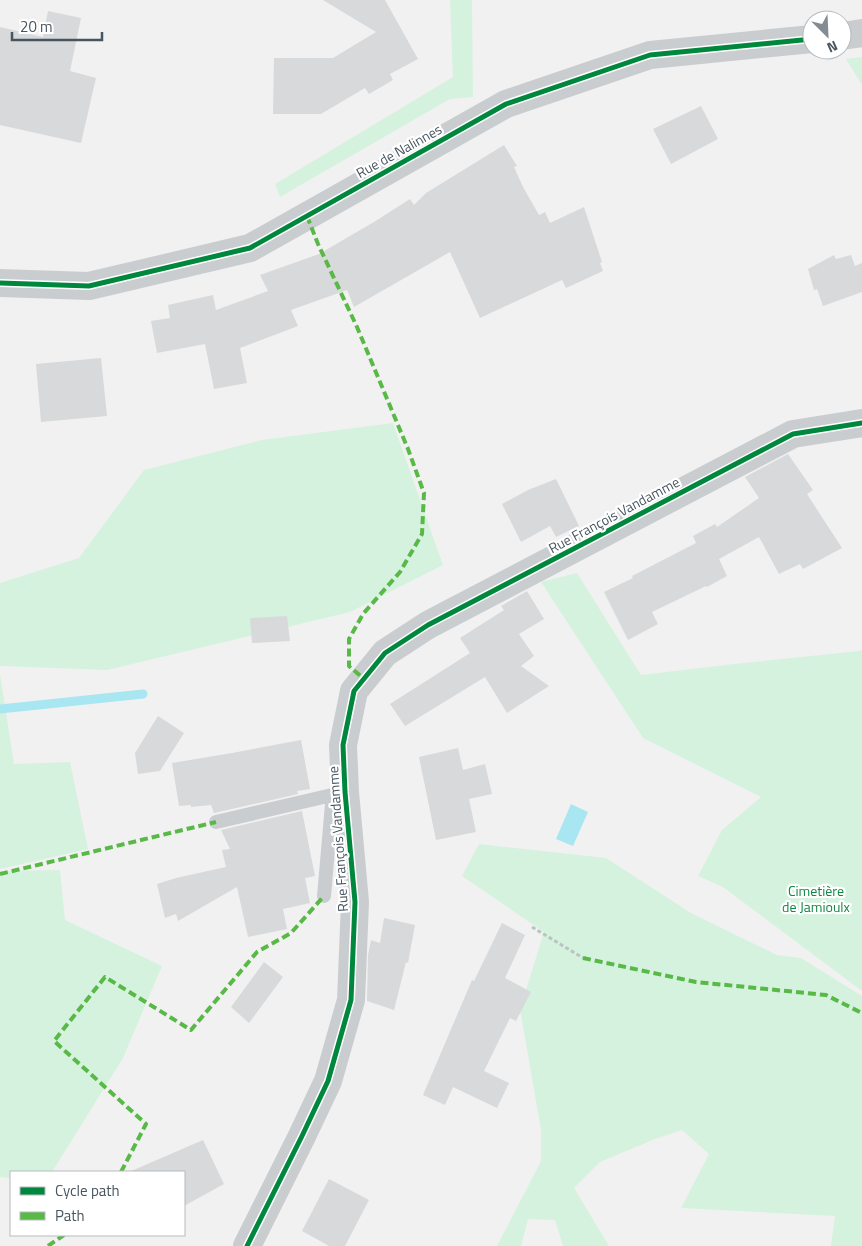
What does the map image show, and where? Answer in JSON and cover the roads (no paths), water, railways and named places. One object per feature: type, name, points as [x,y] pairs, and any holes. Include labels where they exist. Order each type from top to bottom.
[{"type":"street","name":"Rue de Nalinnes","points":[[0,284],[89,286],[250,248],[506,104],[650,55],[802,40]]},
{"type":"street","name":"Rue François Vandamme","points":[[247,1246],[328,1081],[351,1000],[355,902],[345,792],[343,745],[354,691],[385,653],[428,625],[793,434],[862,423]]},
{"type":"lane","points":[[216,822],[345,792]]},
{"type":"lane","points":[[324,896],[332,804],[345,792]]},
{"type":"water","points":[[571,804],[588,812],[573,846],[556,839]]},
{"type":"waterway","points":[[0,709],[143,694]]},
{"type":"park label","name":"Cimetière de Jamioulx","points":[[816,900]]}]
